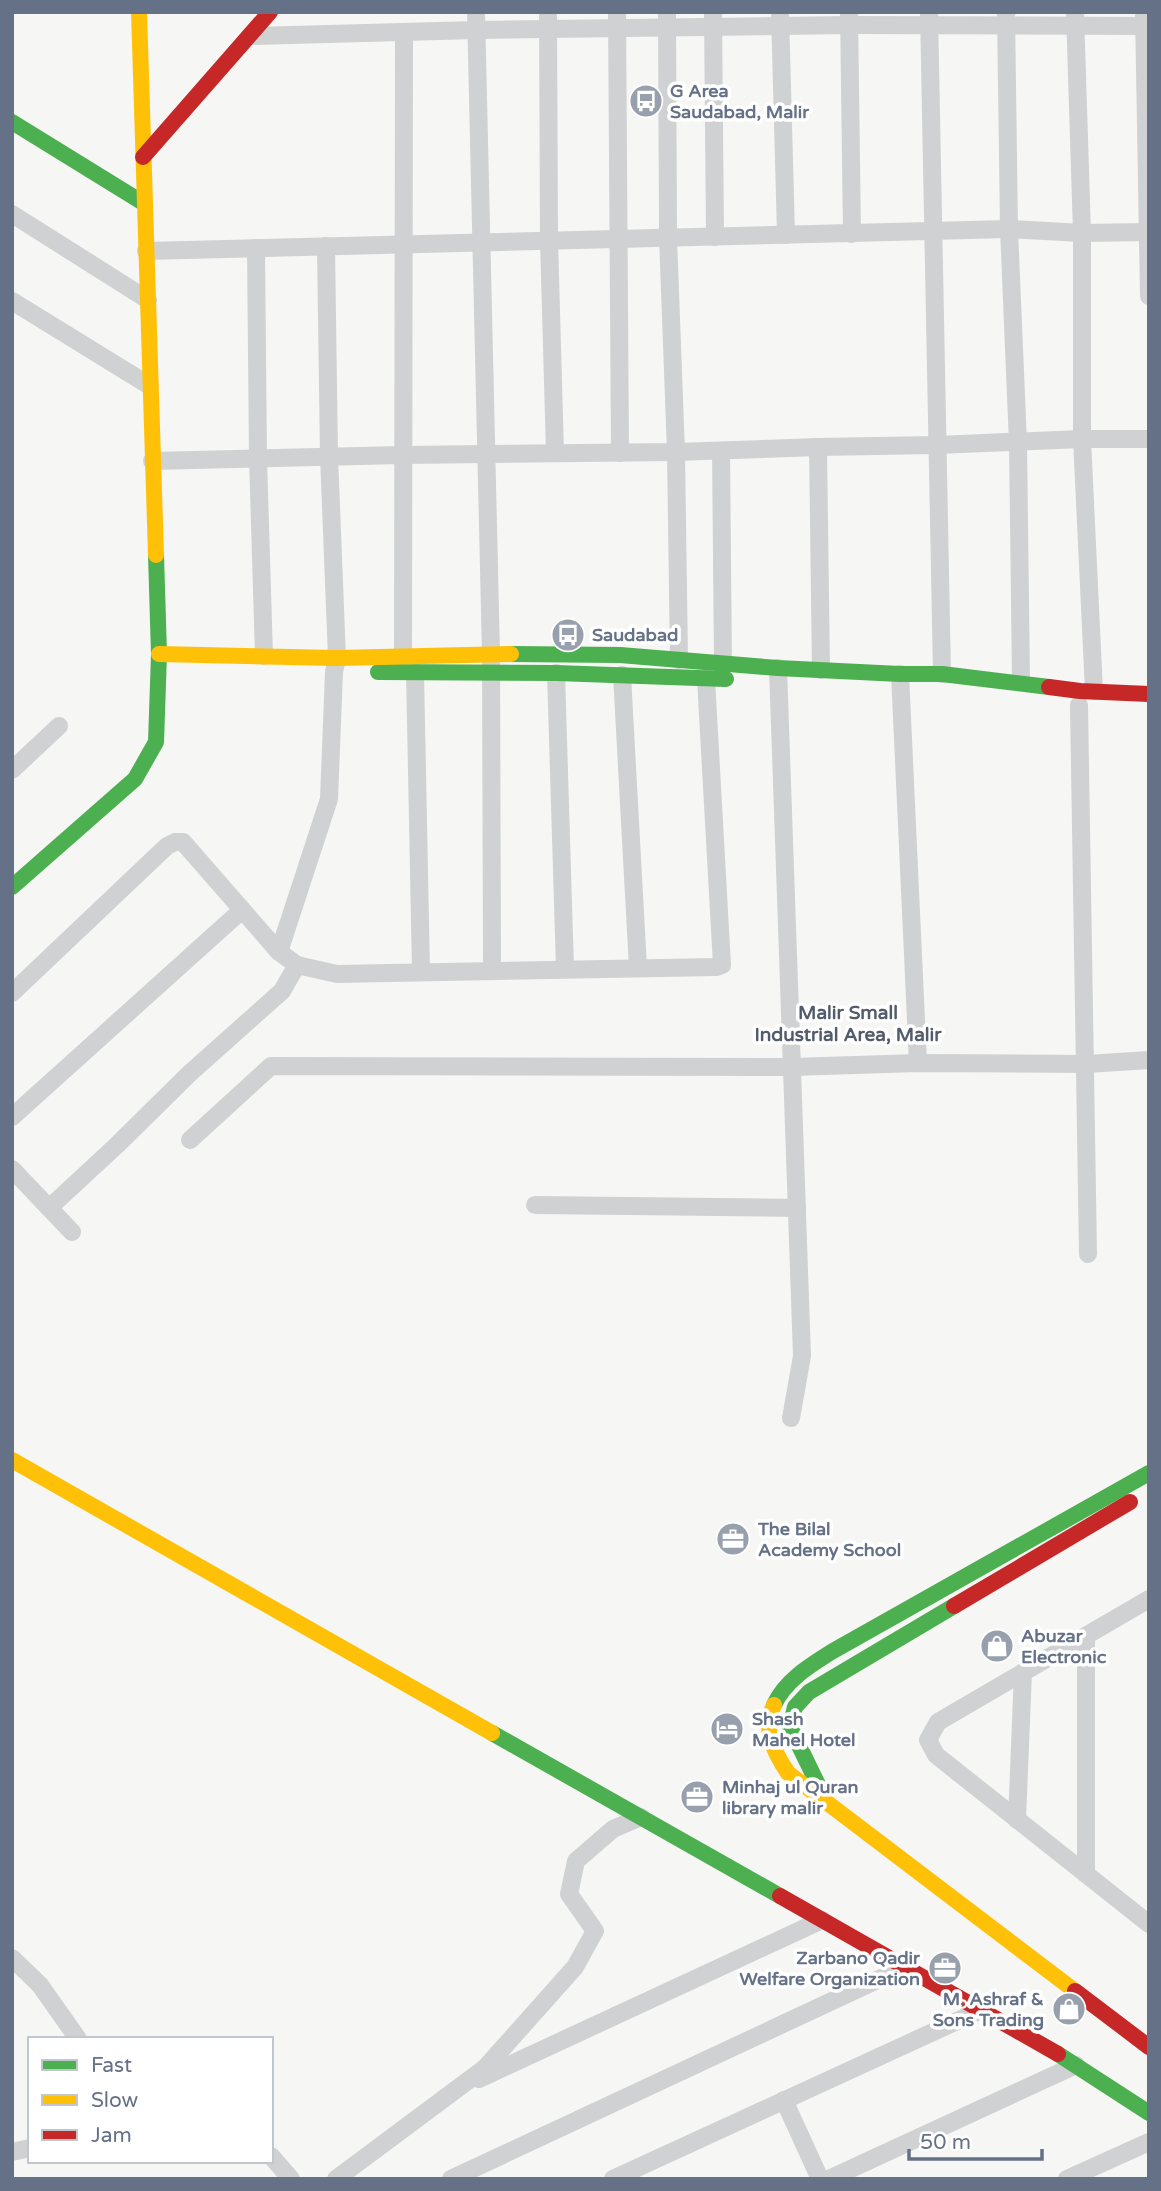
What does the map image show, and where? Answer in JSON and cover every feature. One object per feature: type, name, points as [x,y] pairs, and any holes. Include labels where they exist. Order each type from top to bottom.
[{"type":"street","points":[[12,887],[135,779],[156,742],[163,665],[152,461],[139,12]]},
{"type":"street","points":[[143,157],[270,12]]},
{"type":"street","points":[[250,36],[404,32],[476,21],[929,18],[1145,22],[1149,296]]},
{"type":"street","points":[[929,18],[942,674]]},
{"type":"street","points":[[780,19],[786,235]]},
{"type":"street","points":[[849,19],[852,234]]},
{"type":"street","points":[[1006,19],[1009,229],[1018,443],[1021,682]]},
{"type":"street","points":[[1075,19],[1082,233],[1082,439],[1094,691]]},
{"type":"street","points":[[617,20],[620,453]]},
{"type":"street","points":[[667,20],[668,237],[676,452],[679,660]]},
{"type":"street","points":[[713,20],[716,237]]},
{"type":"street","points":[[476,21],[491,663],[492,970]]},
{"type":"street","points":[[548,21],[549,240],[555,453]]},
{"type":"street","points":[[403,656],[404,32]]},
{"type":"street","points":[[12,122],[145,204]]},
{"type":"street","points":[[12,214],[148,300]]},
{"type":"street","points":[[146,251],[1009,229],[1082,233],[1148,232]]},
{"type":"street","points":[[279,952],[329,799],[335,665],[327,246]]},
{"type":"street","points":[[256,248],[258,458],[264,656]]},
{"type":"street","points":[[12,301],[150,386]]},
{"type":"street","points":[[152,461],[676,452],[1149,439]]},
{"type":"street","points":[[818,447],[821,670]]},
{"type":"street","points":[[721,450],[723,665]]},
{"type":"street","points":[[163,665],[264,656],[415,672],[491,663],[620,654],[723,665],[778,675],[900,680],[942,674],[1094,691],[1145,701]]},
{"type":"street","points":[[212,671],[335,665],[403,656],[491,663],[556,673],[706,679],[821,670],[1079,705],[1145,701]]},
{"type":"street","points":[[415,672],[421,971]]},
{"type":"street","points":[[556,673],[565,969]]},
{"type":"street","points":[[622,675],[638,968]]},
{"type":"street","points":[[778,675],[802,1356],[791,1418]]},
{"type":"street","points":[[12,993],[167,846],[176,842],[183,842],[279,952],[297,965],[337,974],[722,965],[706,679]]},
{"type":"street","points":[[900,680],[918,1063]]},
{"type":"street","points":[[1079,705],[1087,1064],[1088,1254]]},
{"type":"street","points":[[12,770],[59,726]]},
{"type":"street","points":[[12,1117],[242,910]]},
{"type":"street","points":[[49,1208],[189,1074],[282,991],[297,965]]},
{"type":"street","points":[[190,1140],[271,1066],[1087,1064],[1149,1060]]},
{"type":"street","points":[[12,1169],[72,1232]]},
{"type":"street","points":[[535,1205],[797,1208]]},
{"type":"street","points":[[12,1460],[981,2010],[1149,2113]]},
{"type":"street","points":[[1149,1473],[802,1670],[776,1700],[767,1726],[774,1753],[788,1773],[1149,2047]]},
{"type":"street","points":[[827,1802],[790,1727],[790,1716],[802,1698],[1149,1491]]},
{"type":"street","points":[[1149,1599],[938,1722],[928,1740],[936,1755],[1149,1924]]},
{"type":"street","points":[[1086,1636],[1086,1874]]},
{"type":"street","points":[[1017,1820],[1023,1672]]},
{"type":"street","points":[[335,2179],[358,2171],[485,2068],[575,1967],[595,1931],[569,1894],[576,1861],[613,1829],[640,1817]]},
{"type":"street","points":[[454,2091],[822,1920]]},
{"type":"street","points":[[12,1958],[40,1985],[77,2037]]},
{"type":"street","points":[[451,2179],[905,1967]]},
{"type":"street","points":[[613,2179],[981,2010]]},
{"type":"street","points":[[829,2179],[1076,2066]]},
{"type":"street","points":[[784,2100],[820,2179]]},
{"type":"street","points":[[1067,2179],[1149,2142]]},
{"type":"street","points":[[273,2158],[291,2179]]},
{"type":"traffic: fast","points":[[12,122],[145,204]]},
{"type":"traffic: fast","points":[[12,887],[135,779],[156,742],[159,654],[156,555]]},
{"type":"traffic: fast","points":[[511,654],[620,655],[778,668],[942,674],[1049,687]]},
{"type":"traffic: fast","points":[[378,672],[556,673],[726,679]]},
{"type":"traffic: fast","points":[[774,1705],[792,1681],[833,1651],[1149,1473]]},
{"type":"traffic: fast","points":[[825,1799],[790,1727],[795,1707],[809,1692],[954,1606]]},
{"type":"traffic: fast","points":[[492,1733],[780,1896]]},
{"type":"traffic: fast","points":[[1058,2054],[1149,2113]]},
{"type":"traffic: slow","points":[[139,12],[156,555]]},
{"type":"traffic: slow","points":[[159,654],[337,658],[511,654]]},
{"type":"traffic: slow","points":[[12,1460],[492,1733]]},
{"type":"traffic: slow","points":[[774,1705],[769,1732],[774,1749],[788,1773],[1075,1991]]},
{"type":"traffic: jam","points":[[143,157],[270,12]]},
{"type":"traffic: jam","points":[[1049,687],[1149,694]]},
{"type":"traffic: jam","points":[[954,1606],[1130,1502]]},
{"type":"traffic: jam","points":[[780,1896],[1058,2054]]},
{"type":"traffic: jam","points":[[1075,1991],[1149,2047]]},
{"type":"place","name":"G Area Saudabad, Malir","points":[[646,101]]},
{"type":"place","name":"Saudabad","points":[[568,635]]},
{"type":"place","name":"The Bilal Academy School","points":[[733,1539]]},
{"type":"place","name":"Abuzar Electronic","points":[[997,1646]]},
{"type":"place","name":"Shash Mahel Hotel","points":[[727,1729]]},
{"type":"place","name":"Minhaj ul Quran library malir","points":[[697,1797]]},
{"type":"place","name":"Zarbano Qadir Welfare Organization","points":[[945,1968]]},
{"type":"place","name":"M. Ashraf & Sons Trading","points":[[1069,2009]]},
{"type":"district","name":"Malir Small Industrial Area, Malir","points":[[848,1024]]}]
